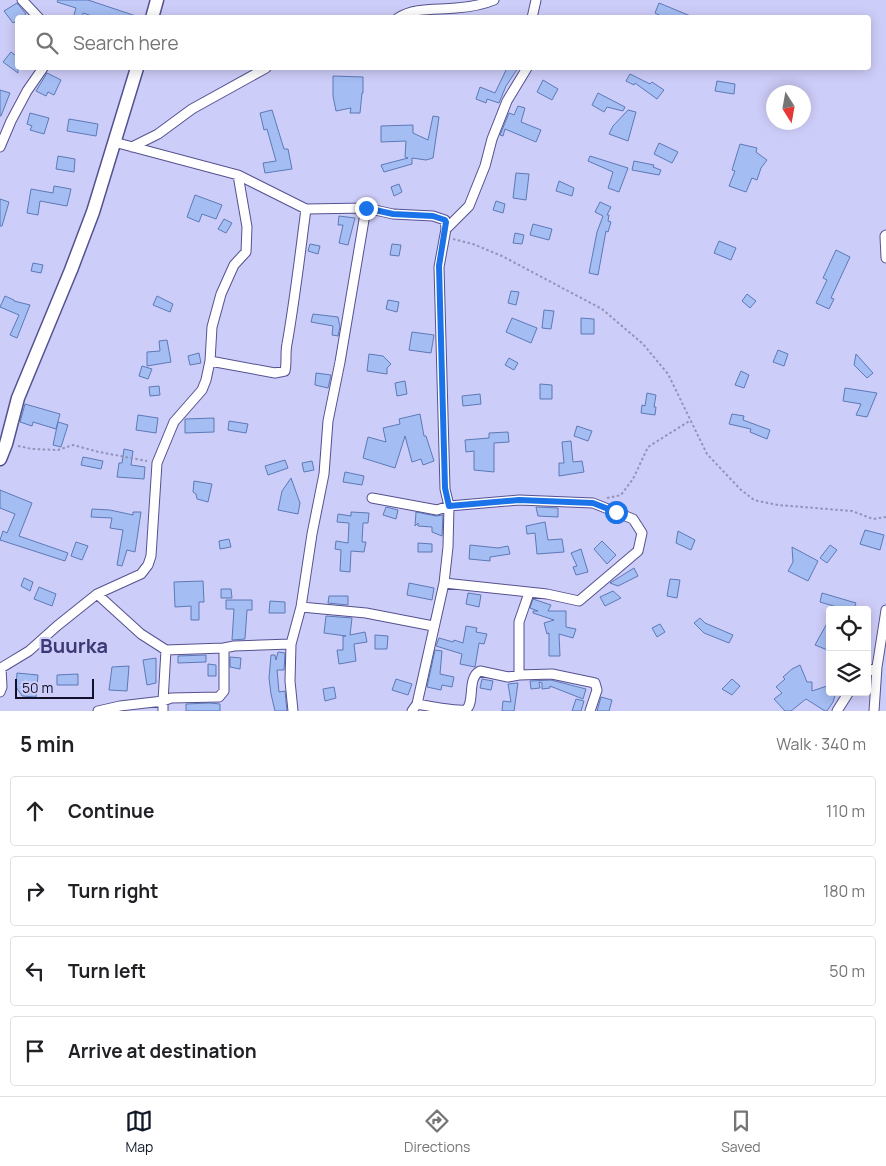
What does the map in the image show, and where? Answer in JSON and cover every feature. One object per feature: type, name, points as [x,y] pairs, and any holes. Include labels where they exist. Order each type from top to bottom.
[{"type":"main road","points":[[153,15],[157,0]]},
{"type":"main road","points":[[0,459],[6,444],[18,398],[72,270],[93,212],[136,70]]},
{"type":"street","points":[[22,0],[36,15]]},
{"type":"street","points":[[402,15],[429,9],[481,5],[494,0]]},
{"type":"street","points":[[533,15],[536,0]]},
{"type":"street","points":[[0,147],[27,91],[42,70]]},
{"type":"street","points":[[132,147],[158,134],[192,109],[262,70]]},
{"type":"street","points":[[444,232],[470,206],[485,166],[492,138],[507,101],[526,70]]},
{"type":"street","points":[[114,142],[238,175],[306,208],[366,208],[393,214],[445,220],[439,266],[445,488],[449,506],[448,547],[444,583],[414,707],[466,710],[469,706],[474,675],[480,671],[508,677],[552,674],[595,683],[597,690],[590,711]]},
{"type":"street","points":[[0,692],[2,687],[1,668],[29,651],[97,594],[141,574],[148,565],[151,556],[157,462],[174,422],[202,390],[210,361],[212,327],[221,294],[234,264],[246,252],[247,227],[238,175]]},
{"type":"street","points":[[210,361],[275,372],[285,371],[306,208]]},
{"type":"street","points":[[293,711],[290,681],[291,644],[301,607],[324,474],[328,422],[366,208]]},
{"type":"street","points":[[886,235],[884,236],[886,258]]},
{"type":"street","points":[[372,498],[437,510],[449,506],[519,500],[593,503],[633,519],[642,532],[638,550],[579,601],[529,592],[444,583]]},
{"type":"street","points":[[519,675],[519,622],[529,592]]},
{"type":"street","points":[[97,594],[141,634],[166,650],[291,644]]},
{"type":"street","points":[[301,607],[366,613],[433,626]]},
{"type":"street","points":[[874,711],[877,667],[886,610]]},
{"type":"street","points":[[98,711],[120,706],[163,701],[171,698],[219,697],[224,692],[224,648]]},
{"type":"street","points":[[163,711],[166,650]]},
{"type":"street","points":[[871,670],[877,667]]},
{"type":"street","points":[[837,711],[846,696]]},
{"type":"path","points":[[444,232],[502,256],[602,309],[643,344],[668,374],[707,454],[740,489],[754,500],[778,505],[852,511],[873,519],[886,517]]},
{"type":"path","points":[[593,503],[621,495],[633,479],[648,447],[691,420]]},
{"type":"path","points":[[6,444],[32,449],[58,450],[73,444],[99,452],[157,462]]},
{"type":"building","points":[[58,0],[88,0],[133,15],[89,15],[83,13],[83,15],[74,15],[76,8],[57,2]]},
{"type":"building","points":[[17,3],[26,14],[15,15],[15,22],[13,23],[4,11]]},
{"type":"building","points":[[659,3],[688,15],[659,15],[655,13]]},
{"type":"building","points":[[11,52],[15,55],[15,70],[18,70],[18,73],[3,62]]},
{"type":"building","points":[[506,70],[517,70],[506,86],[499,103],[487,99],[486,103],[476,99],[480,87],[495,93]]},
{"type":"building","points":[[47,73],[61,80],[54,95],[48,92],[46,96],[36,91]]},
{"type":"building","points":[[630,74],[650,84],[652,82],[664,90],[657,99],[635,83],[634,85],[626,81]]},
{"type":"building","points":[[333,76],[363,77],[360,113],[350,113],[351,108],[336,111],[333,96]]},
{"type":"building","points":[[543,80],[558,89],[552,100],[537,92]]},
{"type":"building","points":[[717,81],[735,84],[734,94],[715,91]]},
{"type":"building","points":[[0,90],[10,93],[1,116],[0,116]]},
{"type":"building","points":[[598,93],[625,107],[623,111],[607,107],[604,112],[592,105]]},
{"type":"building","points":[[518,106],[525,108],[521,122],[541,130],[536,142],[505,129],[503,136],[500,135],[509,113],[514,115]]},
{"type":"building","points":[[272,110],[284,149],[288,149],[292,169],[265,173],[263,163],[276,161],[267,129],[264,130],[260,113]]},
{"type":"building","points":[[628,110],[636,112],[628,141],[609,134],[613,126]]},
{"type":"building","points":[[30,113],[49,118],[44,134],[30,130],[32,126],[27,124]]},
{"type":"building","points":[[433,116],[439,117],[433,158],[426,160],[412,158],[412,164],[384,172],[381,165],[408,158],[405,157],[406,141],[381,142],[381,126],[413,125],[413,133],[428,140]]},
{"type":"building","points":[[69,119],[98,124],[96,136],[67,131]]},
{"type":"building","points":[[659,143],[678,152],[672,163],[654,154]]},
{"type":"building","points":[[740,144],[757,148],[756,152],[767,160],[761,168],[757,180],[752,178],[746,192],[729,186],[735,171],[732,170]]},
{"type":"building","points":[[58,156],[75,159],[74,172],[56,169]]},
{"type":"building","points":[[590,156],[628,168],[619,192],[608,188],[613,172],[588,161]]},
{"type":"building","points":[[634,161],[654,165],[653,167],[661,170],[659,175],[632,170]]},
{"type":"building","points":[[516,173],[529,174],[526,200],[513,198]]},
{"type":"building","points":[[559,181],[574,188],[572,196],[556,191]]},
{"type":"building","points":[[399,184],[402,192],[394,196],[391,187]]},
{"type":"building","points":[[54,186],[71,189],[67,206],[40,201],[38,215],[27,213],[31,189],[53,193]]},
{"type":"building","points":[[195,195],[222,205],[216,219],[202,214],[199,222],[187,217]]},
{"type":"building","points":[[0,199],[9,202],[2,226],[0,226]]},
{"type":"building","points":[[496,201],[505,204],[503,213],[493,210]]},
{"type":"building","points":[[600,202],[611,207],[607,215],[609,215],[608,221],[611,222],[608,232],[606,231],[598,275],[589,273],[597,232],[603,216],[595,212]]},
{"type":"building","points":[[339,216],[355,218],[348,245],[339,243],[343,225],[338,225]]},
{"type":"building","points":[[224,219],[232,223],[226,233],[218,229]]},
{"type":"building","points":[[533,224],[552,229],[549,240],[530,235]]},
{"type":"building","points":[[515,233],[524,235],[522,244],[513,243]]},
{"type":"building","points":[[719,241],[736,248],[731,260],[714,253]]},
{"type":"building","points":[[310,244],[320,246],[318,254],[308,251]]},
{"type":"building","points":[[392,244],[401,245],[399,256],[390,255]]},
{"type":"building","points":[[836,250],[850,257],[831,298],[834,299],[829,309],[816,303],[827,280],[823,278]]},
{"type":"building","points":[[33,263],[43,265],[41,273],[31,271]]},
{"type":"building","points":[[511,291],[519,292],[516,305],[508,303]]},
{"type":"building","points":[[747,294],[756,301],[750,308],[742,301]]},
{"type":"building","points":[[5,296],[14,301],[30,305],[17,338],[10,335],[19,315],[0,307]]},
{"type":"building","points":[[157,296],[173,304],[170,312],[153,305]]},
{"type":"building","points":[[388,300],[399,302],[397,312],[386,309]]},
{"type":"building","points":[[544,310],[554,311],[551,329],[542,328]]},
{"type":"building","points":[[313,314],[338,317],[340,327],[338,336],[332,335],[333,326],[311,322]]},
{"type":"building","points":[[512,318],[537,328],[531,343],[506,332]]},
{"type":"building","points":[[581,318],[594,319],[594,334],[581,334]]},
{"type":"building","points":[[412,332],[434,335],[431,353],[409,350]]},
{"type":"building","points":[[167,340],[171,362],[147,366],[147,352],[160,351],[159,341]]},
{"type":"building","points":[[778,350],[788,354],[784,366],[773,362]]},
{"type":"building","points":[[199,353],[201,363],[190,365],[188,356]]},
{"type":"building","points":[[369,354],[383,356],[391,364],[387,368],[387,374],[367,371]]},
{"type":"building","points":[[856,354],[873,373],[867,378],[854,365]]},
{"type":"building","points":[[509,358],[518,363],[514,370],[505,365]]},
{"type":"building","points":[[142,366],[152,369],[148,379],[139,376]]},
{"type":"building","points":[[741,371],[749,375],[744,388],[735,385]]},
{"type":"building","points":[[316,373],[331,375],[328,388],[315,385]]},
{"type":"building","points":[[405,381],[407,394],[397,396],[395,383]]},
{"type":"building","points":[[540,384],[552,385],[552,399],[540,399]]},
{"type":"building","points":[[159,386],[160,395],[150,396],[149,387]]},
{"type":"building","points":[[845,388],[877,393],[867,417],[856,415],[861,404],[843,401]]},
{"type":"building","points":[[647,393],[656,395],[655,415],[641,413],[642,405],[645,406]]},
{"type":"building","points":[[480,394],[481,404],[463,406],[462,396]]},
{"type":"building","points":[[25,404],[60,414],[56,429],[33,422],[32,426],[20,422]]},
{"type":"building","points":[[420,414],[424,436],[426,436],[434,461],[423,465],[421,459],[412,462],[405,436],[395,468],[363,458],[368,437],[386,442],[383,428],[400,424],[399,419]]},
{"type":"building","points":[[732,414],[744,416],[743,420],[770,430],[767,439],[750,432],[751,429],[729,424]]},
{"type":"building","points":[[138,415],[158,418],[156,433],[136,430]]},
{"type":"building","points":[[214,418],[214,432],[185,433],[185,419]]},
{"type":"building","points":[[229,421],[248,424],[246,433],[228,430]]},
{"type":"building","points":[[58,422],[68,425],[61,447],[53,445]]},
{"type":"building","points":[[577,426],[592,431],[588,441],[574,436]]},
{"type":"building","points":[[508,432],[509,442],[494,443],[494,472],[474,470],[474,451],[466,452],[465,440],[489,438],[489,433]]},
{"type":"building","points":[[571,441],[573,462],[582,461],[584,472],[559,476],[559,463],[564,463],[562,442]]},
{"type":"building","points":[[124,449],[133,451],[131,465],[145,467],[144,479],[117,477]]},
{"type":"building","points":[[83,457],[103,461],[101,469],[81,465]]},
{"type":"building","points":[[285,460],[288,468],[268,475],[265,466]]},
{"type":"building","points":[[312,461],[314,470],[304,472],[302,463]]},
{"type":"building","points":[[345,472],[364,476],[362,485],[343,482]]},
{"type":"building","points":[[291,478],[300,503],[298,514],[278,510],[282,491]]},
{"type":"building","points":[[194,481],[212,484],[208,502],[197,499],[196,494],[193,492]]},
{"type":"building","points":[[0,490],[32,503],[19,536],[68,553],[65,561],[0,540],[3,531],[7,533],[15,514],[0,508]]},
{"type":"building","points":[[386,507],[398,510],[396,519],[383,515]]},
{"type":"building","points":[[536,507],[558,508],[558,517],[538,516]]},
{"type":"building","points":[[92,509],[110,510],[133,515],[133,512],[141,512],[135,552],[127,550],[122,566],[117,565],[123,530],[110,528],[112,518],[91,517]]},
{"type":"building","points":[[351,512],[369,513],[368,523],[363,523],[362,542],[366,542],[364,552],[351,551],[350,572],[340,571],[341,550],[335,549],[336,541],[348,543],[349,523],[337,522],[338,514],[351,516]]},
{"type":"building","points":[[416,512],[436,516],[443,515],[442,536],[432,532],[432,527],[418,526],[418,523],[415,526]]},
{"type":"building","points":[[545,522],[548,540],[562,539],[564,552],[537,554],[535,533],[527,534],[526,526]]},
{"type":"building","points":[[865,530],[884,535],[880,550],[860,544]]},
{"type":"building","points":[[678,531],[695,540],[691,550],[676,543]]},
{"type":"building","points":[[229,539],[231,547],[220,549],[219,541]]},
{"type":"building","points":[[602,541],[616,555],[607,564],[594,549]]},
{"type":"building","points":[[76,542],[88,546],[82,560],[71,556]]},
{"type":"building","points":[[418,543],[432,544],[432,552],[418,552]]},
{"type":"building","points":[[470,545],[498,548],[508,546],[510,554],[490,557],[490,561],[469,559]]},
{"type":"building","points":[[830,545],[837,550],[827,563],[820,558]]},
{"type":"building","points":[[792,547],[818,561],[808,581],[788,571],[793,562]]},
{"type":"building","points":[[581,549],[588,572],[576,575],[573,567],[577,566],[571,553]]},
{"type":"building","points":[[634,568],[638,576],[618,586],[610,583]]},
{"type":"building","points":[[24,578],[33,582],[30,591],[21,586]]},
{"type":"building","points":[[670,579],[680,580],[677,598],[667,596]]},
{"type":"building","points":[[203,581],[204,602],[199,602],[199,620],[191,620],[191,606],[175,607],[174,582]]},
{"type":"building","points":[[409,583],[434,588],[432,600],[407,595]]},
{"type":"building","points":[[39,587],[56,594],[52,606],[34,599]]},
{"type":"building","points":[[221,589],[231,589],[232,598],[221,598]]},
{"type":"building","points":[[613,591],[621,598],[605,606],[600,597]]},
{"type":"building","points":[[468,593],[481,595],[479,607],[466,604]]},
{"type":"building","points":[[822,593],[856,603],[855,606],[834,606],[820,602]]},
{"type":"building","points":[[329,596],[348,596],[348,605],[328,603]]},
{"type":"building","points":[[533,599],[551,605],[548,611],[566,611],[566,627],[576,629],[573,638],[559,634],[560,656],[549,656],[549,633],[547,634],[544,623],[554,620],[533,613],[533,611],[538,611],[530,608]]},
{"type":"building","points":[[226,600],[252,600],[252,610],[247,610],[245,639],[232,640],[234,609],[226,609]]},
{"type":"building","points":[[270,601],[285,602],[285,613],[269,613]]},
{"type":"building","points":[[326,616],[352,618],[350,635],[365,632],[367,642],[354,644],[356,661],[339,664],[337,650],[343,650],[343,636],[346,636],[324,633]]},
{"type":"building","points":[[700,618],[705,623],[733,635],[729,643],[704,633],[694,623]]},
{"type":"building","points":[[660,624],[665,632],[657,637],[652,628]]},
{"type":"building","points":[[826,625],[826,649],[815,645]]},
{"type":"building","points":[[466,626],[477,628],[476,632],[487,634],[484,644],[479,643],[475,667],[460,664],[462,654],[436,646],[439,638],[463,643]]},
{"type":"building","points":[[375,635],[388,636],[387,649],[375,649]]},
{"type":"building","points":[[435,650],[442,651],[440,674],[454,677],[452,687],[442,685],[441,690],[427,687]]},
{"type":"building","points":[[278,652],[285,653],[284,670],[277,670],[279,692],[285,691],[287,711],[275,711],[271,694],[269,678],[271,655],[275,655],[276,660]]},
{"type":"building","points":[[206,655],[206,662],[178,663],[178,656]]},
{"type":"building","points":[[230,657],[241,658],[240,669],[230,667]]},
{"type":"building","points":[[156,658],[156,683],[147,685],[143,660]]},
{"type":"building","points":[[208,664],[216,665],[216,676],[208,676]]},
{"type":"building","points":[[800,665],[807,682],[812,682],[812,691],[826,686],[826,696],[835,696],[827,711],[806,699],[791,711],[785,711],[774,699],[782,693],[776,687],[792,669]]},
{"type":"building","points":[[129,666],[127,691],[109,690],[112,667]]},
{"type":"building","points":[[17,673],[38,675],[36,697],[22,696],[16,687]]},
{"type":"building","points":[[78,674],[78,685],[57,685],[57,675]]},
{"type":"building","points":[[396,679],[412,684],[408,695],[392,690]]},
{"type":"building","points":[[482,679],[493,681],[491,690],[480,688]]},
{"type":"building","points":[[732,679],[740,686],[732,695],[722,689]]},
{"type":"building","points":[[551,680],[586,689],[583,699],[550,686],[550,688],[542,689],[542,683],[539,682],[540,688],[531,689],[530,681]]},
{"type":"building","points":[[518,683],[514,711],[502,711],[503,701],[511,702],[508,684]]},
{"type":"building","points":[[334,687],[336,698],[325,701],[323,689]]},
{"type":"building","points":[[601,697],[612,700],[609,711],[597,711]]},
{"type":"building","points":[[576,699],[584,701],[581,711],[572,711]]},
{"type":"building","points":[[186,704],[220,704],[220,711],[186,711]]},
{"type":"district","name":"Buurka","points":[[74,646]]},
{"type":"route","points":[[366,208],[393,214],[433,216],[446,222],[439,266],[445,488],[449,506],[519,500],[593,503],[616,512]]}]
